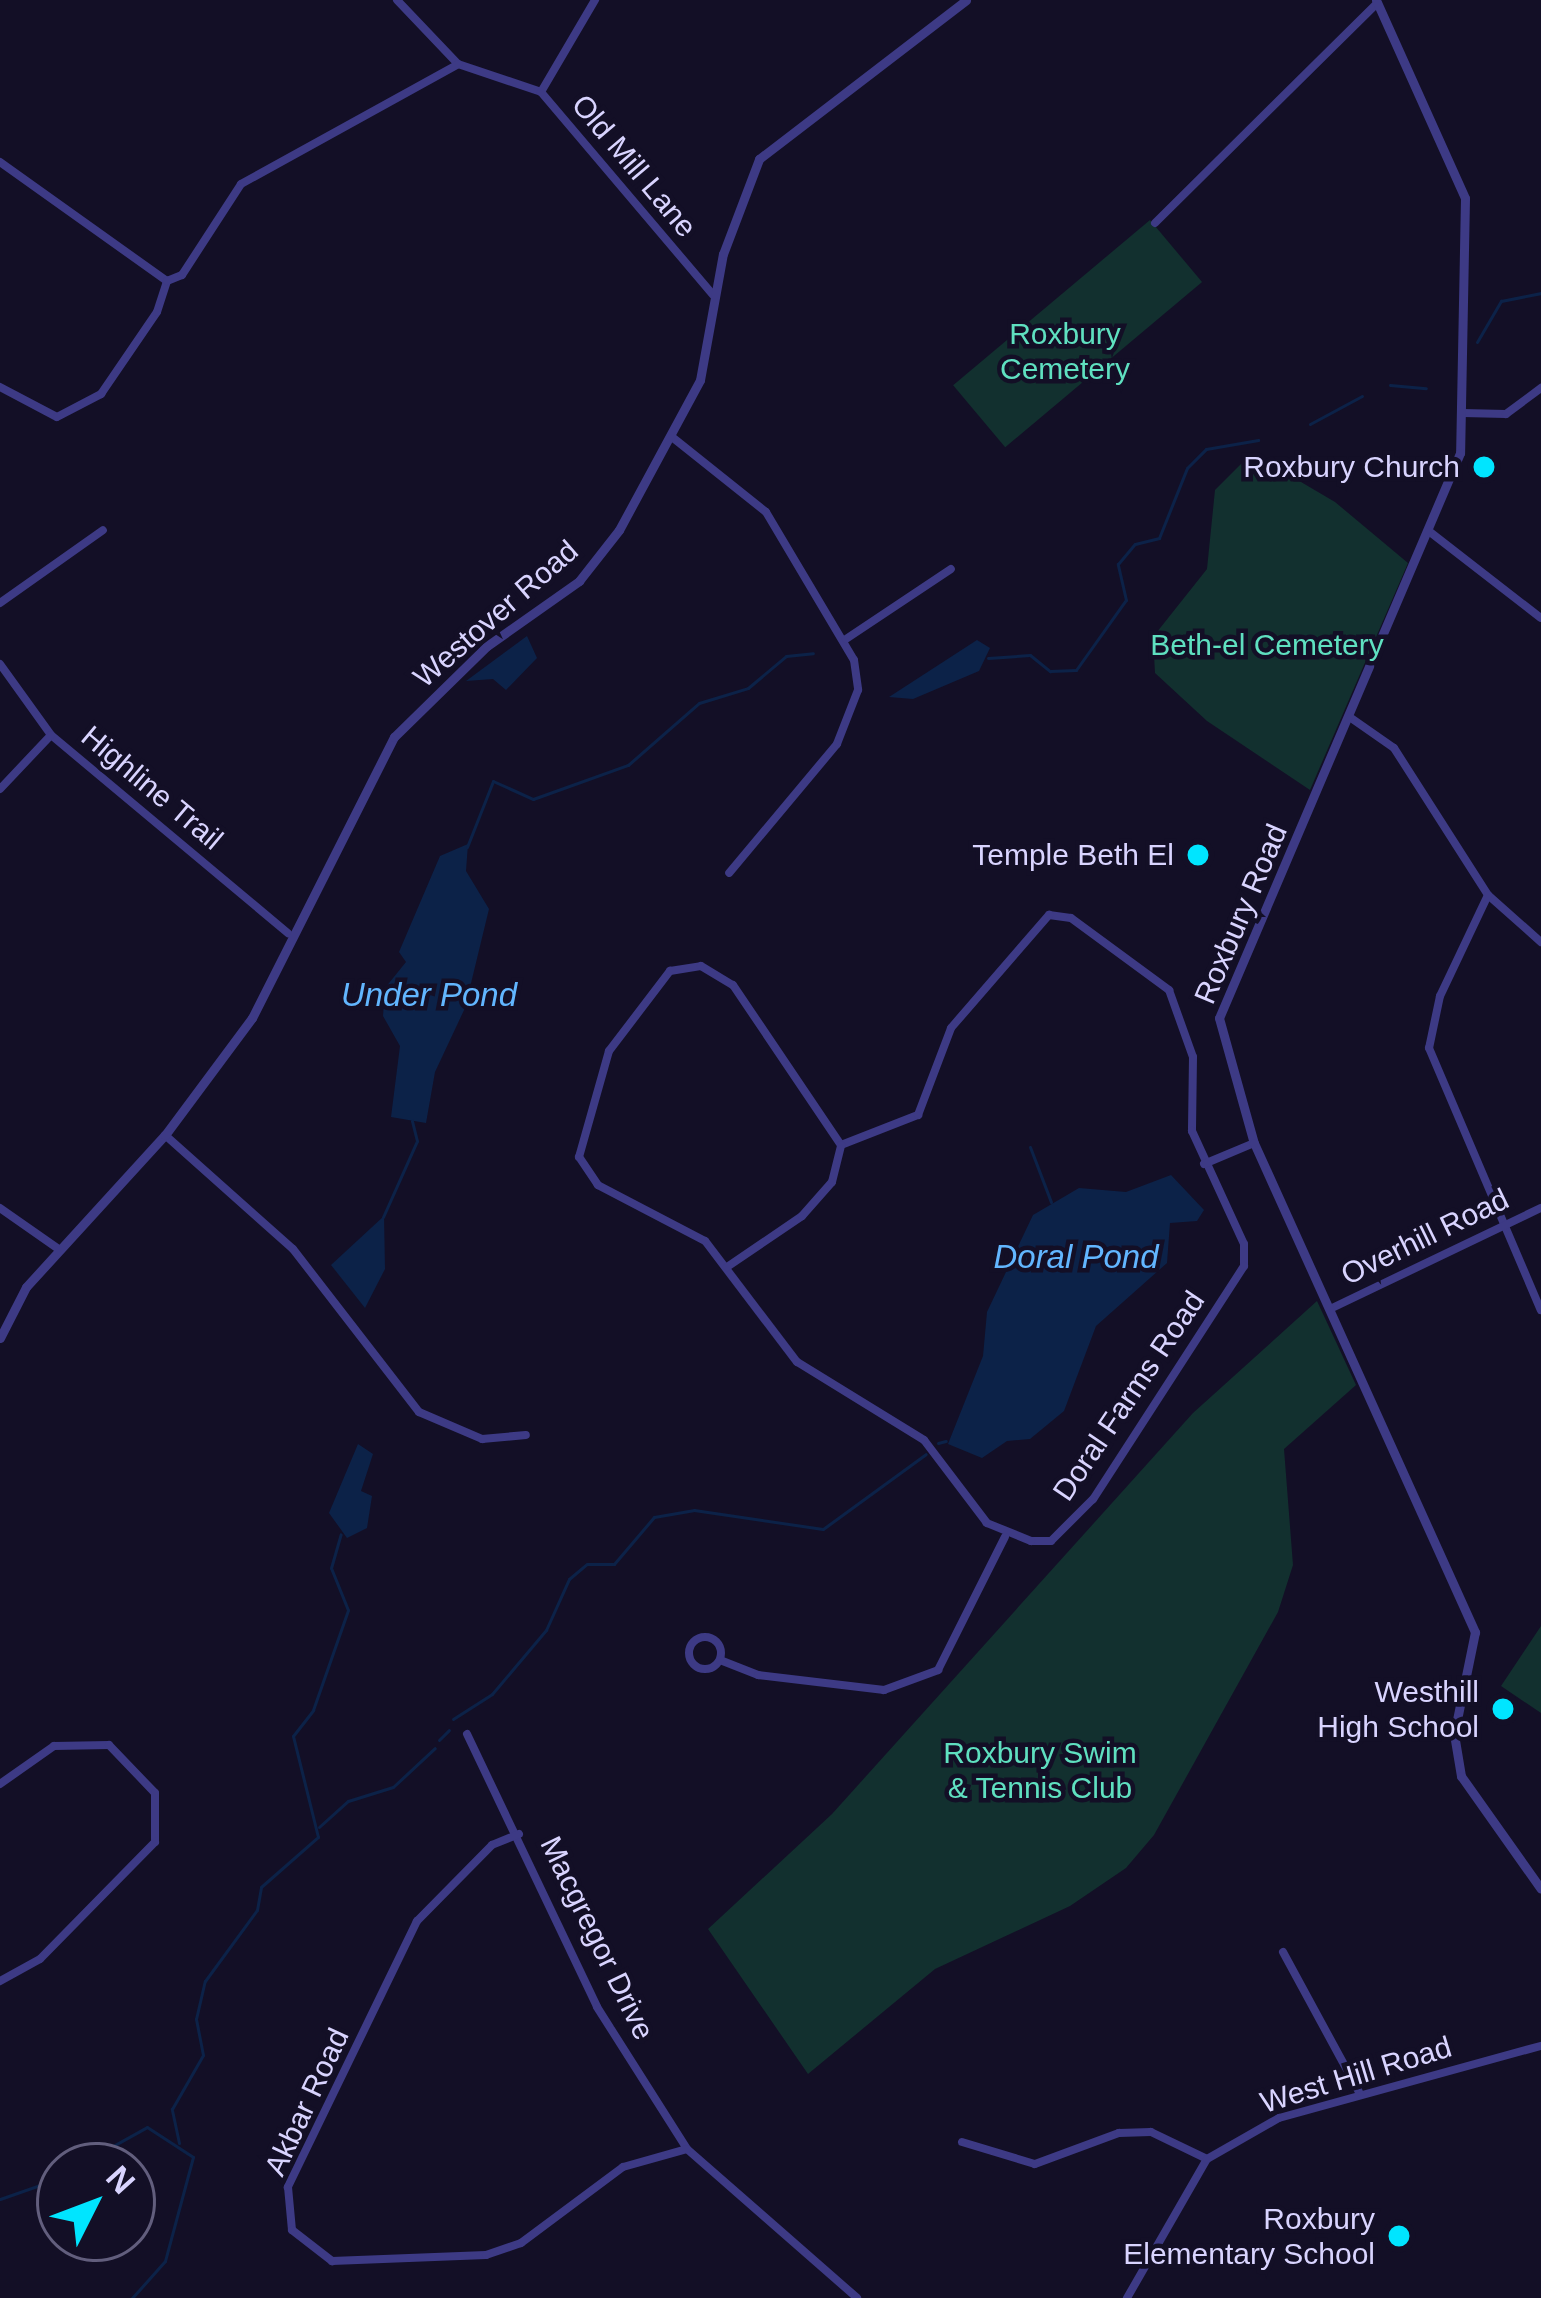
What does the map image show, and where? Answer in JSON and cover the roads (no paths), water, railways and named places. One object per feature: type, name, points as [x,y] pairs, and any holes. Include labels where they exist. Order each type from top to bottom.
[{"type":"street","name":"Old Mill Lane","points":[[397,0],[458,64],[542,92],[712,295]]},
{"type":"street","points":[[542,92],[595,0]]},
{"type":"street","name":"Westover Road","points":[[0,1338],[60,1250],[165,1135],[252,1018],[288,933],[394,737],[487,646],[579,581],[672,437],[700,380],[712,295],[759,159],[966,0]]},
{"type":"street","points":[[1154,223],[1377,2]]},
{"type":"street","name":"Roxbury Road","points":[[1377,2],[1465,198],[1460,453],[1351,718],[1219,1018],[1254,1143],[1475,1632],[1454,1734],[1461,1776],[1541,1889]]},
{"type":"street","points":[[0,387],[42,416],[79,409],[123,370],[167,281],[182,275],[241,184],[279,154],[458,64]]},
{"type":"street","points":[[0,162],[167,281]]},
{"type":"street","points":[[1463,413],[1506,414],[1541,388]]},
{"type":"street","points":[[672,437],[766,512],[846,639],[858,690],[837,744],[729,873]]},
{"type":"street","points":[[0,603],[103,530]]},
{"type":"street","points":[[1430,532],[1541,618]]},
{"type":"street","points":[[846,639],[951,569]]},
{"type":"street","name":"Highline Trail","points":[[0,664],[52,735],[288,933]]},
{"type":"street","points":[[1351,718],[1416,775],[1488,895],[1541,942]]},
{"type":"street","points":[[0,789],[52,735]]},
{"type":"street","points":[[1488,895],[1440,996],[1429,1048],[1541,1310]]},
{"type":"street","name":"Doral Farms Road","points":[[841,1145],[919,1115],[951,1028],[1049,916],[1071,918],[1169,990],[1193,1057],[1192,1131],[1244,1244],[1244,1266],[1083,1511],[1051,1541],[1005,1537]]},
{"type":"street","points":[[720,1660],[713,1639],[690,1647],[700,1669],[720,1660],[758,1675],[884,1690],[938,1670],[1005,1537],[924,1439],[797,1362],[760,1326],[727,1267],[692,1231],[598,1185],[579,1156],[609,1051],[657,980],[691,966],[725,977],[841,1145],[832,1182],[802,1216],[727,1267]]},
{"type":"street","points":[[165,1135],[293,1249],[419,1412],[482,1439],[526,1435]]},
{"type":"street","points":[[1204,1164],[1254,1143]]},
{"type":"street","points":[[0,1208],[60,1250]]},
{"type":"street","name":"Overhill Road","points":[[1330,1309],[1541,1208]]},
{"type":"street","name":"Macgregor Drive","points":[[467,1734],[519,1834],[597,2007],[687,2150],[857,2298]]},
{"type":"street","points":[[0,1784],[76,1741],[109,1745],[155,1793],[155,1842],[40,1959],[0,1981]]},
{"type":"street","name":"Akbar Road","points":[[519,1834],[492,1846],[417,1921],[288,2187],[292,2230],[332,2261],[486,2255],[521,2243],[608,2175],[687,2150]]},
{"type":"street","points":[[1283,1952],[1359,2092]]},
{"type":"street","name":"West Hill Road","points":[[1207,2159],[1279,2118],[1359,2092],[1541,2046]]},
{"type":"street","points":[[962,2142],[1035,2164],[1119,2133],[1150,2132],[1207,2159],[1127,2298]]},
{"type":"water","points":[[527,636],[537,658],[506,690],[493,679],[466,681]]},
{"type":"water","points":[[977,640],[990,648],[979,671],[913,699],[889,697]]},
{"type":"water","name":"Under Pond","points":[[468,844],[466,871],[489,909],[465,1008],[435,1072],[426,1123],[391,1117],[400,1046],[383,1016],[385,988],[406,962],[399,952],[440,856]]},
{"type":"water","name":"Doral Pond","points":[[1171,1175],[1204,1210],[1197,1221],[1170,1223],[1167,1263],[1096,1326],[1064,1411],[1030,1439],[1007,1441],[982,1458],[948,1444],[983,1356],[987,1312],[1033,1215],[1079,1188],[1126,1192]]},
{"type":"water","points":[[384,1216],[385,1269],[365,1308],[331,1265]]},
{"type":"water","points":[[358,1444],[373,1454],[361,1491],[372,1496],[367,1528],[347,1538],[329,1513]]},
{"type":"waterway","points":[[1477,342],[1501,301],[1541,293]]},
{"type":"waterway","points":[[1390,385],[1426,388]]},
{"type":"waterway","points":[[1310,424],[1362,396]]},
{"type":"waterway","points":[[988,658],[1030,655],[1050,671],[1076,670],[1126,600],[1118,564],[1135,544],[1159,538],[1187,468],[1206,449],[1258,440]]},
{"type":"waterway","points":[[467,847],[493,781],[533,799],[628,765],[699,703],[748,688],[786,656],[813,653]]},
{"type":"waterway","points":[[383,1217],[417,1141],[412,1121]]},
{"type":"waterway","points":[[1030,1147],[1051,1202]]},
{"type":"waterway","points":[[938,1443],[946,1441]]},
{"type":"waterway","points":[[453,1719],[492,1694],[546,1630],[569,1579],[587,1564],[614,1564],[654,1517],[694,1510],[823,1529],[926,1454]]},
{"type":"waterway","points":[[179,2143],[172,2109],[203,2055],[196,2019],[205,1981],[257,1910],[261,1887],[318,1837],[293,1736],[313,1710],[348,1610],[331,1568],[341,1534]]},
{"type":"waterway","points":[[439,1740],[449,1730]]},
{"type":"waterway","points":[[319,1827],[348,1801],[393,1787],[435,1748]]},
{"type":"waterway","points":[[120,2142],[147,2127],[193,2157],[165,2261],[132,2298]]},
{"type":"waterway","points":[[0,2199],[36,2186]]},
{"type":"place","name":"Roxbury Church","points":[[1484,467]]},
{"type":"place","name":"Temple Beth El","points":[[1198,855]]},
{"type":"place","name":"Westhill High School","points":[[1503,1709]]},
{"type":"place","name":"Roxbury Elementary School","points":[[1399,2236]]},
{"type":"park label","name":"Roxbury Cemetery","points":[[1065,351]]},
{"type":"park label","name":"Beth-el Cemetery","points":[[1267,645]]},
{"type":"park label","name":"Roxbury Swim & Tennis Club","points":[[1040,1770]]}]
